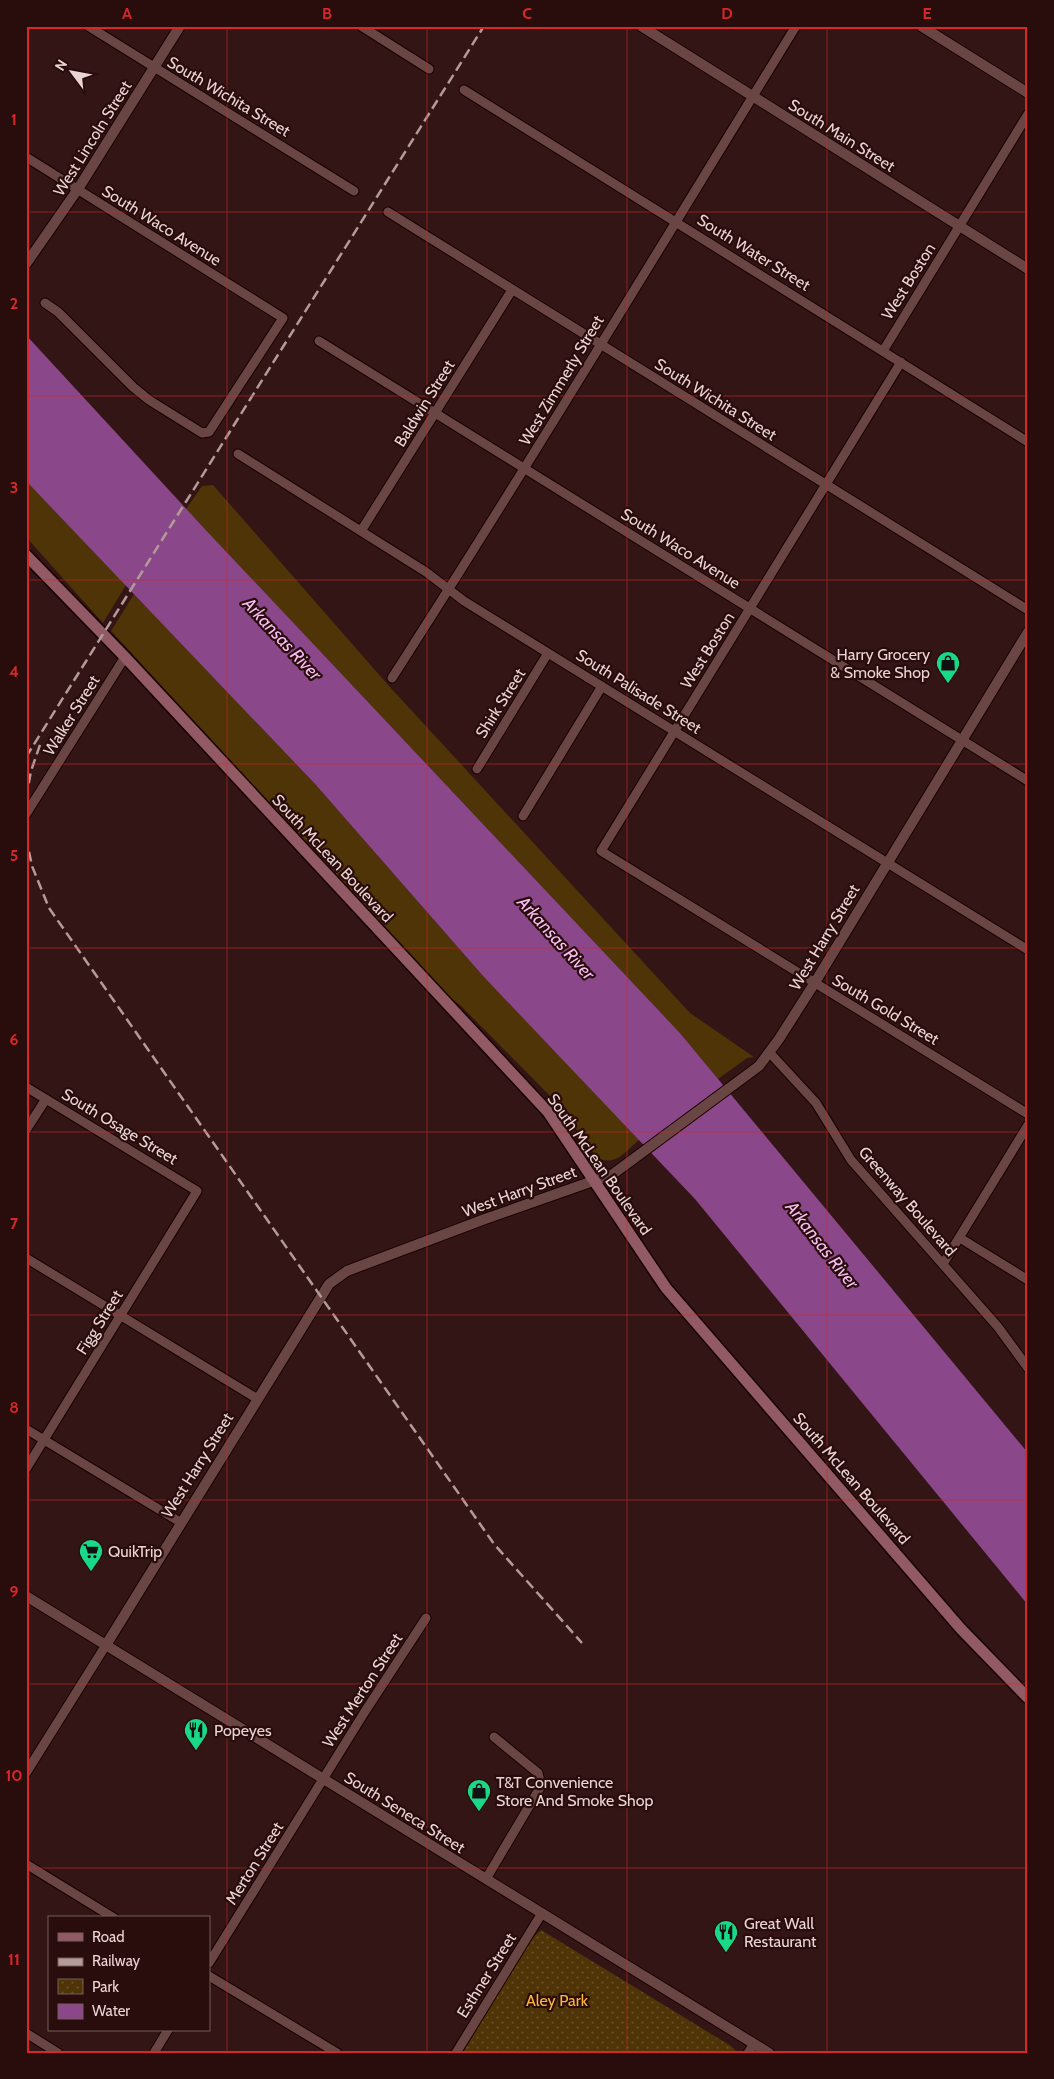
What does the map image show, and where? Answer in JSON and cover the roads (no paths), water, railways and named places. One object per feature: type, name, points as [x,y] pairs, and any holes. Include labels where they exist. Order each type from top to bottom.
[{"type":"main road","name":"South McLean Boulevard","points":[[26,555],[125,657],[548,1112],[596,1180],[666,1288],[955,1622],[1028,1698]]},
{"type":"street","name":"South Wichita Street","points":[[88,26],[354,191]]},
{"type":"street","name":"West Lincoln Street","points":[[26,264],[78,189],[180,26]]},
{"type":"street","points":[[361,26],[429,69]]},
{"type":"street","name":"South Main Street","points":[[642,26],[1028,269]]},
{"type":"street","name":"West Zimmerly Street","points":[[392,678],[525,469],[675,220],[796,26]]},
{"type":"street","points":[[921,26],[1028,93]]},
{"type":"street","name":"South Water Street","points":[[464,90],[1028,442]]},
{"type":"street","name":"West Boston","points":[[883,351],[1028,114]]},
{"type":"street","name":"South Waco Avenue","points":[[26,157],[282,318],[209,432],[202,433],[149,400],[133,387],[58,312],[45,303]]},
{"type":"street","name":"South Wichita Street","points":[[388,212],[1028,610]]},
{"type":"street","name":"Baldwin Street","points":[[360,531],[436,414],[512,290]]},
{"type":"street","name":"South Waco Avenue","points":[[319,341],[1028,781]]},
{"type":"street","name":"West Boston","points":[[601,851],[901,362]]},
{"type":"street","name":"South Palisade Street","points":[[238,454],[426,572],[464,601],[1028,950]]},
{"type":"street","name":"West Harry Street","points":[[26,1773],[320,1294],[329,1284],[347,1271],[485,1219],[613,1174],[759,1066],[814,984],[1028,632]]},
{"type":"street","name":"Shirk Street","points":[[477,769],[548,653]]},
{"type":"street","name":"Walker Street","points":[[26,814],[125,657]]},
{"type":"street","points":[[523,816],[602,686]]},
{"type":"street","name":"South Gold Street","points":[[601,851],[814,984],[1028,1114]]},
{"type":"street","name":"Greenway Boulevard","points":[[769,1052],[816,1102],[851,1160],[998,1327],[1028,1368]]},
{"type":"street","name":"South Osage Street","points":[[26,1087],[197,1191]]},
{"type":"street","points":[[26,1130],[46,1099]]},
{"type":"street","points":[[943,1264],[1028,1125]]},
{"type":"street","name":"Figg Street","points":[[26,1469],[197,1191]]},
{"type":"street","points":[[960,1238],[1028,1280]]},
{"type":"street","points":[[26,1258],[256,1398]]},
{"type":"street","points":[[26,1429],[180,1522]]},
{"type":"street","name":"South Seneca Street","points":[[26,1596],[542,1913],[751,2048],[769,2053]]},
{"type":"street","name":"West Merton Street","points":[[324,1779],[426,1618]]},
{"type":"street","points":[[486,1879],[541,1786],[538,1773],[494,1737]]},
{"type":"street","name":"Merton Street","points":[[210,1961],[324,1779]]},
{"type":"street","points":[[26,1864],[111,1916]]},
{"type":"street","name":"Esthner Street","points":[[456,2053],[542,1913]]},
{"type":"street","points":[[210,1977],[337,2053]]},
{"type":"street","points":[[154,2053],[167,2032]]},
{"type":"street","points":[[26,2033],[58,2053]]},
{"type":"water","name":"Arkansas River","points":[[26,335],[203,527],[680,1033],[1028,1453],[1028,1605],[695,1199],[483,976],[315,784],[26,481]]},
{"type":"railway","points":[[26,757],[484,26]]},
{"type":"railway","points":[[26,798],[31,771],[41,742]]},
{"type":"railway","points":[[26,837],[32,866],[49,908],[494,1544],[582,1643]]},
{"type":"place","name":"Harry Grocery & Smoke Shop","points":[[948,684]]},
{"type":"place","name":"QuikTrip","points":[[91,1572]]},
{"type":"place","name":"Popeyes","points":[[196,1751]]},
{"type":"place","name":"T&T Convenience Store And Smoke Shop","points":[[479,1812]]},
{"type":"place","name":"Great Wall Restaurant","points":[[726,1953]]},
{"type":"park label","name":"Aley Park","points":[[557,2000]]}]
